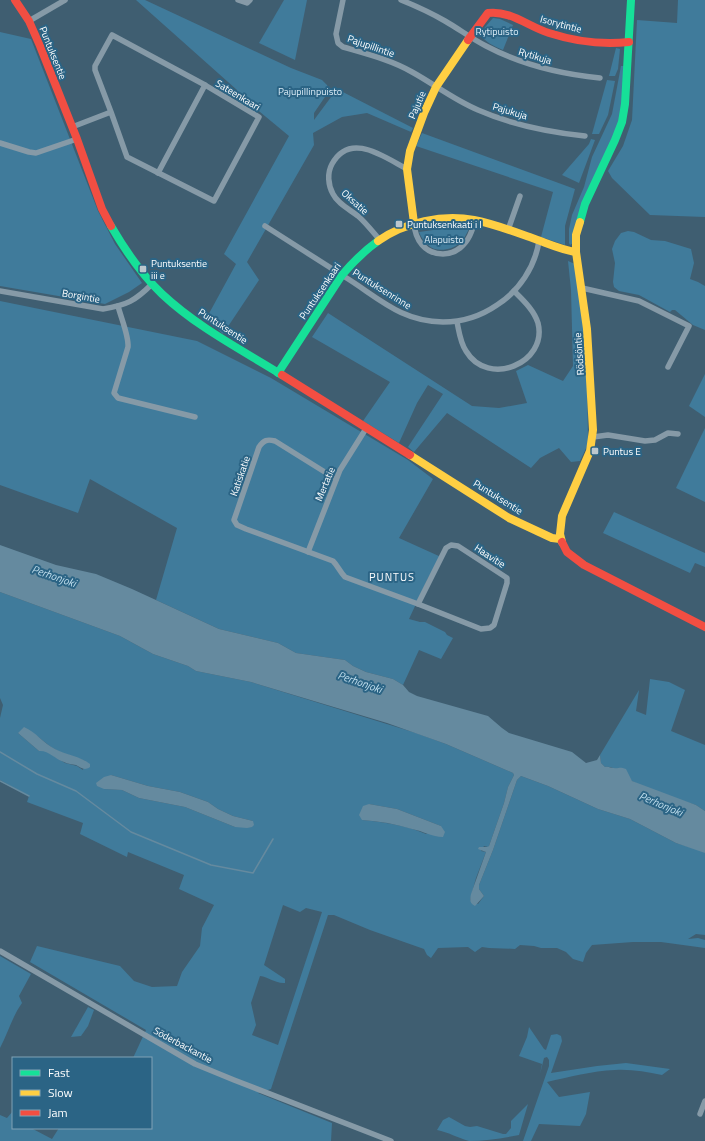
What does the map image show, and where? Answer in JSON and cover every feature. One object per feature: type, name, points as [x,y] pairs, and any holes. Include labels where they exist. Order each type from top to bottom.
[{"type":"street","name":"Puntuksentie","points":[[15,0],[29,21],[40,46],[77,139],[89,176],[109,224],[152,284],[187,315],[461,486],[509,518],[552,538],[560,539]]},
{"type":"street","points":[[29,21],[65,0]]},
{"type":"street","points":[[238,0],[247,3],[250,0]]},
{"type":"street","name":"Pajupillintie","points":[[343,0],[336,34],[338,43],[343,47],[390,61],[412,72],[436,87]]},
{"type":"street","points":[[401,0],[431,14],[469,37]]},
{"type":"street","name":"Rödsöntie","points":[[560,539],[562,516],[590,451],[593,437],[587,329],[576,252],[576,235],[585,204],[622,122],[625,104],[631,0]]},
{"type":"street","name":"Pajutie","points":[[414,223],[407,169],[413,141],[436,87],[469,37],[491,12]]},
{"type":"street","name":"Isorytintie","points":[[491,12],[504,13],[542,30],[575,39],[622,43],[629,42]]},
{"type":"street","name":"Sateenkaari","points":[[112,35],[205,85],[259,117],[214,201],[127,157],[95,70],[95,66],[112,35]]},
{"type":"street","name":"Rytikuja","points":[[469,37],[526,64],[567,74],[600,78]]},
{"type":"street","points":[[158,173],[205,85]]},
{"type":"street","name":"Pajukuja","points":[[436,87],[477,110],[503,120],[552,132],[585,136]]},
{"type":"street","points":[[72,127],[111,112]]},
{"type":"street","points":[[0,143],[29,152],[36,152],[77,139]]},
{"type":"street","name":"Oksatie","points":[[379,239],[364,222],[336,199],[330,186],[330,166],[343,152],[355,147],[370,150],[407,169]]},
{"type":"street","points":[[508,230],[520,196]]},
{"type":"street","name":"Puntuksenkaari","points":[[278,373],[342,275],[358,256],[379,239],[391,232],[414,223],[435,220],[455,219],[475,221],[576,252]]},
{"type":"street","points":[[414,223],[416,236],[426,249],[435,253],[448,254],[455,252],[464,245],[475,221]]},
{"type":"street","name":"Puntuksenrinne","points":[[265,226],[391,307],[412,318],[434,321],[458,322],[490,309],[507,298],[528,273],[539,241]]},
{"type":"street","name":"Borgintie","points":[[0,291],[103,309],[118,306],[138,298],[152,284]]},
{"type":"street","points":[[582,288],[639,301],[688,326],[668,367]]},
{"type":"street","points":[[458,322],[462,343],[472,359],[480,364],[496,370],[514,367],[531,354],[535,347],[539,331],[535,316],[525,302],[514,291]]},
{"type":"street","points":[[118,306],[128,340],[128,347],[114,393],[118,398],[195,417]]},
{"type":"street","name":"Mertatie","points":[[308,552],[340,470],[366,427]]},
{"type":"street","points":[[593,437],[608,435],[645,441],[656,440],[668,433],[678,434]]},
{"type":"street","name":"Katiskatie","points":[[308,552],[246,529],[237,525],[234,520],[259,447],[263,441],[268,439],[275,441],[336,479]]},
{"type":"street","points":[[560,539],[567,552],[584,565],[705,627]]},
{"type":"street","name":"Haavitie","points":[[308,552],[333,561],[345,577],[481,629],[490,628],[494,625],[507,583],[507,578],[458,546],[451,545],[446,548],[418,604]]},
{"type":"street","name":"Söderbackantie","points":[[0,951],[195,1064],[391,1141]]},
{"type":"street","points":[[700,1114],[705,1101]]},
{"type":"green space","name":"Pajupillinpuisto","points":[[136,0],[145,0],[291,68],[322,80],[327,85],[329,91],[314,113],[314,120],[337,89],[413,128],[411,132],[367,113],[342,117],[313,133],[314,145],[247,262],[259,280],[223,334],[206,319],[236,264],[224,254],[289,136],[236,92],[237,90]]},
{"type":"green space","points":[[284,0],[307,0],[295,60],[259,43]]},
{"type":"green space","points":[[678,0],[705,0],[705,217],[650,215],[612,178],[608,171],[623,146],[632,120],[637,20],[677,23]]},
{"type":"green space","name":"Rytipuisto","points":[[493,18],[500,19],[513,25],[503,50],[487,41],[480,33]]},
{"type":"green space","points":[[0,32],[31,39],[98,211],[115,244],[142,283],[129,292],[105,304],[0,286]]},
{"type":"green space","points":[[616,48],[620,49],[618,69],[615,76],[609,76]]},
{"type":"green space","points":[[621,66],[625,66],[619,122],[573,243],[570,245],[569,229],[572,215],[584,187],[592,157],[612,114]]},
{"type":"green space","points":[[607,80],[615,81],[608,115],[599,134],[592,134]]},
{"type":"green space","points":[[422,133],[575,189],[565,226],[565,245],[541,237],[553,192],[416,146]]},
{"type":"green space","points":[[591,139],[595,140],[579,183],[562,175],[589,144]]},
{"type":"green space","name":"Alapuisto","points":[[455,227],[469,229],[460,243],[444,250],[431,247],[424,241],[419,232]]},
{"type":"green space","points":[[628,231],[634,232],[651,240],[665,241],[691,249],[694,263],[690,279],[705,286],[705,330],[693,325],[675,310],[670,312],[639,295],[619,291],[614,287],[613,282],[615,263],[612,249],[615,241],[621,233]]},
{"type":"green space","points":[[568,261],[575,264],[584,322],[587,366],[588,444],[580,461],[571,462],[559,448],[540,458],[531,468],[447,413],[414,452],[408,447],[443,394],[428,385],[417,403],[399,443],[363,421],[390,382],[312,337],[328,313],[472,406],[499,408],[527,403],[516,371],[528,365],[563,381],[573,366],[571,290]]},
{"type":"green space","points":[[0,301],[197,341],[271,378],[408,460],[433,479],[399,538],[441,557],[428,578],[409,619],[425,622],[445,632],[453,638],[441,659],[419,650],[403,685],[393,679],[366,672],[353,666],[345,660],[296,653],[278,643],[219,629],[156,600],[177,528],[90,479],[78,513],[0,485]]},
{"type":"green space","points":[[705,374],[705,417],[689,406]]},
{"type":"green space","points":[[705,428],[705,502],[676,488]]},
{"type":"green space","points":[[614,512],[705,553],[705,567],[695,563],[690,573],[603,533]]},
{"type":"green space","points":[[0,592],[120,636],[153,654],[188,666],[196,671],[251,682],[416,733],[446,744],[513,773],[514,775],[508,787],[489,846],[484,846],[481,851],[486,852],[476,878],[470,900],[478,904],[484,896],[479,889],[479,885],[493,850],[517,780],[521,776],[548,786],[598,809],[630,819],[676,843],[703,851],[705,853],[705,935],[696,934],[688,939],[698,938],[705,940],[705,948],[661,942],[633,942],[592,945],[586,953],[583,962],[573,959],[566,952],[557,948],[541,948],[520,945],[515,949],[482,947],[475,952],[468,947],[438,948],[431,958],[427,955],[424,949],[370,930],[334,915],[328,915],[271,1089],[258,1093],[332,1123],[331,1141],[0,1141],[0,1115],[7,1118],[12,1112],[12,1129],[33,1129],[52,1139],[58,1129],[152,1129],[152,1057],[133,1057],[146,1030],[30,962],[37,946],[120,966],[134,981],[152,987],[177,986],[182,972],[200,946],[202,928],[214,905],[179,889],[184,875],[128,852],[127,857],[80,834],[83,823],[27,802],[29,796],[0,780],[0,718],[3,705],[0,698]],"holes":[[[18,733],[37,736],[60,752],[85,761],[83,770],[77,766],[65,763],[46,751],[39,751]],[[111,775],[148,786],[180,792],[208,802],[218,809],[233,816],[253,821],[235,827],[185,807],[139,798],[122,790],[104,789]],[[369,804],[397,809],[441,826],[426,834],[402,826],[362,820]],[[283,905],[300,912],[306,908],[322,912],[278,1045],[252,1035],[256,1025],[251,1003],[260,976],[285,983],[285,979],[264,965]]]},
{"type":"green space","points":[[650,679],[669,682],[685,690],[671,731],[705,745],[705,811],[696,805],[639,785],[616,769],[605,767],[601,763],[600,755],[639,690],[636,711],[646,715]]},
{"type":"green space","points":[[0,956],[31,974],[19,996],[22,1003],[15,1014],[0,1048]]},
{"type":"green space","points":[[88,1007],[94,1010],[88,1026],[81,1036],[71,1037]]},
{"type":"green space","points":[[529,1027],[546,1050],[551,1035],[557,1034],[561,1036],[562,1041],[551,1073],[626,1063],[670,1069],[662,1075],[633,1070],[615,1070],[572,1076],[547,1082],[559,1097],[590,1092],[586,1114],[580,1126],[539,1124],[531,1141],[523,1141],[549,1066],[549,1060],[547,1057],[544,1058],[540,1074],[542,1064],[519,1056],[527,1037]]},
{"type":"green space","points":[[528,1104],[519,1135],[488,1140],[469,1141],[437,1130],[443,1120],[449,1117],[465,1126],[477,1126],[506,1134],[511,1128],[511,1121]]},
{"type":"water","name":"Perhonjoki","points":[[0,545],[56,565],[96,574],[219,629],[278,643],[296,653],[345,660],[353,666],[366,672],[393,679],[403,685],[409,692],[417,696],[488,716],[509,733],[572,752],[586,763],[597,760],[600,755],[601,763],[605,767],[626,769],[632,781],[696,805],[705,811],[705,853],[676,843],[630,819],[598,809],[548,786],[521,776],[517,780],[493,850],[479,885],[479,889],[484,896],[475,906],[470,899],[471,894],[486,852],[478,849],[479,847],[489,846],[508,787],[514,775],[513,773],[446,744],[387,723],[251,682],[196,671],[188,666],[153,654],[120,636],[0,592]]},
{"type":"water","points":[[24,727],[51,747],[86,761],[90,764],[90,767],[83,769],[76,765],[61,761],[48,753],[39,751],[18,733]]},
{"type":"water","points":[[111,775],[148,786],[180,792],[208,802],[218,809],[233,816],[253,821],[254,825],[247,828],[235,827],[185,807],[139,798],[122,790],[104,789],[97,786],[96,783],[104,777]]},
{"type":"water","points":[[369,804],[397,809],[441,826],[445,832],[443,837],[394,824],[362,820],[359,815],[363,806]]},
{"type":"waterway","points":[[0,752],[37,774],[76,791],[131,832],[211,865],[253,873],[273,839]]},
{"type":"waterway","points":[[0,781],[29,796]]},
{"type":"traffic: fast","points":[[580,222],[585,204],[622,122],[625,104],[631,0]]},
{"type":"traffic: fast","points":[[111,226],[128,253],[162,294],[205,328],[282,375]]},
{"type":"traffic: fast","points":[[278,373],[342,275],[359,257],[378,241]]},
{"type":"traffic: slow","points":[[414,223],[407,169],[410,151],[424,113],[436,87],[468,40]]},
{"type":"traffic: slow","points":[[378,241],[389,234],[412,224],[437,219],[462,218],[497,226],[576,252]]},
{"type":"traffic: slow","points":[[562,542],[560,534],[562,516],[590,451],[593,430],[587,329],[576,252],[576,235],[580,222]]},
{"type":"traffic: slow","points":[[410,455],[509,518],[552,538],[560,539]]},
{"type":"traffic: jam","points":[[15,0],[29,21],[40,46],[77,139],[102,209],[111,226]]},
{"type":"traffic: jam","points":[[468,40],[488,13],[496,13],[512,16],[549,33],[568,38],[599,43],[629,42]]},
{"type":"traffic: jam","points":[[282,375],[410,455]]},
{"type":"traffic: jam","points":[[562,542],[567,552],[584,565],[705,627]]},
{"type":"place","name":"Puntuksenkaati i I","points":[[399,224]]},
{"type":"place","name":"Puntuksentie iii e","points":[[143,269]]},
{"type":"place","name":"Puntus E","points":[[595,451]]},
{"type":"district","name":"PUNTUS","points":[[392,577]]}]
